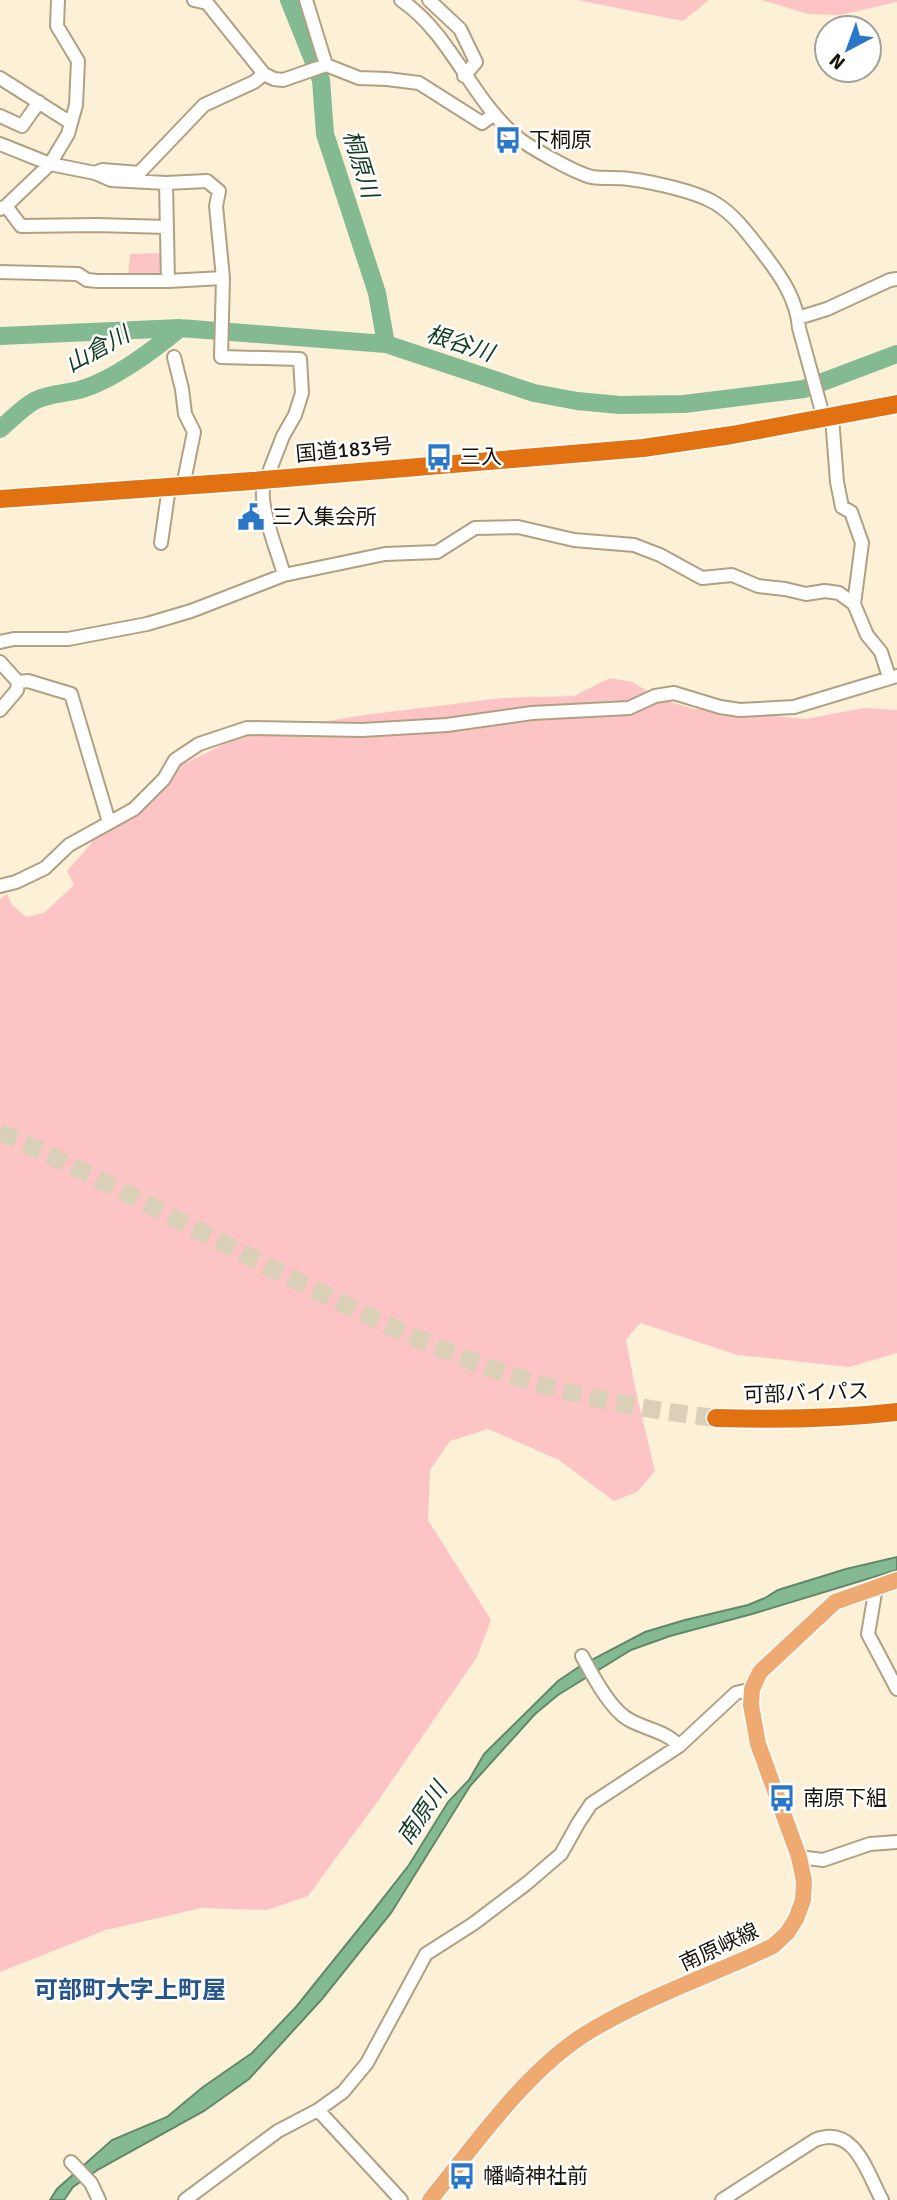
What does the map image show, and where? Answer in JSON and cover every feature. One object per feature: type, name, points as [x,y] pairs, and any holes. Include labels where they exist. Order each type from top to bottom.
[{"type":"highway","name":"国道183号","points":[[0,499],[643,448],[732,435],[897,404]]},
{"type":"highway","name":"可部バイパス","points":[[716,1418],[787,1420],[897,1412]]},
{"type":"main road","points":[[752,1689],[760,1672],[824,1610],[835,1602],[897,1580]]},
{"type":"main road","name":"南原峡線","points":[[430,2200],[511,2102],[555,2058],[581,2037],[617,2016],[773,1946],[787,1933],[796,1919],[803,1900],[804,1881],[799,1857],[758,1744],[751,1705],[752,1689]]},
{"type":"street","points":[[58,0],[57,26],[78,61],[76,105],[68,134],[50,164],[3,208],[21,226],[167,227]]},
{"type":"street","points":[[306,0],[325,65]]},
{"type":"street","points":[[0,886],[16,882],[45,868],[69,845],[134,809],[164,779],[176,760],[199,744],[247,728],[362,730],[447,725],[532,713],[629,708],[655,696],[674,693],[740,710],[794,707],[893,677],[881,652],[867,635],[854,604],[862,543],[851,512],[842,507],[828,418],[819,396],[790,293],[772,265],[730,214],[697,194],[629,179],[590,177],[542,154],[518,138],[493,115],[438,34],[401,0]]},
{"type":"street","points":[[429,0],[460,29],[476,62],[464,76]]},
{"type":"street","points":[[203,1],[264,74],[274,79],[283,80],[325,65],[359,78],[419,83],[482,124],[493,115]]},
{"type":"street","points":[[94,173],[102,170],[139,173],[204,105],[254,82],[264,74]]},
{"type":"street","points":[[0,78],[71,123]]},
{"type":"street","points":[[0,116],[22,126],[39,102]]},
{"type":"street","points":[[0,144],[50,164],[94,173],[111,180],[166,183],[207,181],[219,191],[216,206],[223,278],[221,357],[300,359],[302,393],[295,415],[262,486],[263,506],[284,575]]},
{"type":"street","points":[[166,183],[167,281]]},
{"type":"street","points":[[0,272],[78,274],[87,280],[98,281],[223,278]]},
{"type":"street","points":[[799,323],[897,279]]},
{"type":"street","points":[[161,543],[194,432],[185,414],[174,357]]},
{"type":"street","points":[[0,642],[14,639],[68,639],[148,624],[191,611],[284,575],[385,554],[437,552],[475,528],[517,527],[574,540],[634,545],[660,555],[702,578],[732,575],[758,586],[806,594],[839,593],[854,604]]},
{"type":"street","points":[[0,662],[18,682],[17,690],[0,710]]},
{"type":"street","points":[[18,682],[28,681],[71,694],[108,822]]},
{"type":"street","points":[[876,1587],[868,1634],[897,1689]]},
{"type":"street","points":[[582,1656],[621,1714],[659,1732],[679,1746]]},
{"type":"street","points":[[186,2200],[278,2130],[318,2110],[343,2092],[366,2063],[426,1954],[473,1924],[561,1854],[592,1804],[679,1746],[736,1693],[752,1689]]},
{"type":"street","points":[[799,1857],[823,1860],[870,1844],[897,1842]]},
{"type":"street","points":[[318,2110],[401,2200]]},
{"type":"street","points":[[722,2200],[827,2135],[843,2140],[857,2152],[882,2200]]},
{"type":"street","points":[[71,2162],[91,2183],[99,2200]]},
{"type":"shaded area","points":[[577,0],[709,0],[683,21]]},
{"type":"shaded area","points":[[761,0],[897,0],[844,14],[809,14]]},
{"type":"shaded area","points":[[162,253],[164,272],[159,276],[128,277],[130,254]]},
{"type":"shaded area","points":[[610,678],[632,682],[661,699],[694,709],[806,719],[864,708],[897,710],[897,1353],[849,1367],[738,1355],[640,1323],[626,1340],[655,1471],[637,1492],[614,1501],[559,1460],[488,1429],[450,1441],[430,1470],[428,1520],[491,1620],[477,1657],[380,1798],[308,1896],[267,1910],[201,1908],[106,1930],[0,1972],[0,899],[7,894],[12,905],[26,917],[44,913],[74,885],[67,871],[115,816],[169,771],[237,738],[365,715],[502,698],[574,696]]},
{"type":"shaded area","points":[[897,1557],[897,1570],[670,1636],[631,1650],[558,1695],[535,1714],[470,1786],[391,1913],[322,1999],[249,2079],[204,2111],[99,2169],[73,2187],[64,2200],[50,2200],[57,2189],[112,2140],[167,2117],[203,2087],[252,2053],[296,2007],[409,1865],[448,1802],[469,1780],[484,1754],[558,1681],[580,1666],[645,1632],[748,1605],[778,1590]]},
{"type":"waterway","name":"桐原川","points":[[289,0],[321,80],[325,134],[377,293],[386,344]]},
{"type":"waterway","name":"根谷川","points":[[0,336],[180,328],[386,344],[534,393],[620,405],[684,404],[804,389],[897,354]]},
{"type":"waterway","name":"山倉川","points":[[0,429],[34,401],[94,385],[120,371],[180,328]]},
{"type":"tunnel","points":[[0,1132],[113,1186],[325,1295],[402,1332],[481,1365],[585,1396],[637,1407],[716,1418]]},
{"type":"place","name":"下桐原","points":[[508,140]]},
{"type":"place","name":"三入","points":[[439,457]]},
{"type":"place","name":"三入集会所","points":[[251,517]]},
{"type":"place","name":"南原下組","points":[[782,1798]]},
{"type":"place","name":"幡崎神社前","points":[[462,2176]]},
{"type":"district","name":"可部町大字上町屋","points":[[130,1990]]},
{"type":"water label","name":"南原川","points":[[422,1813]]}]
